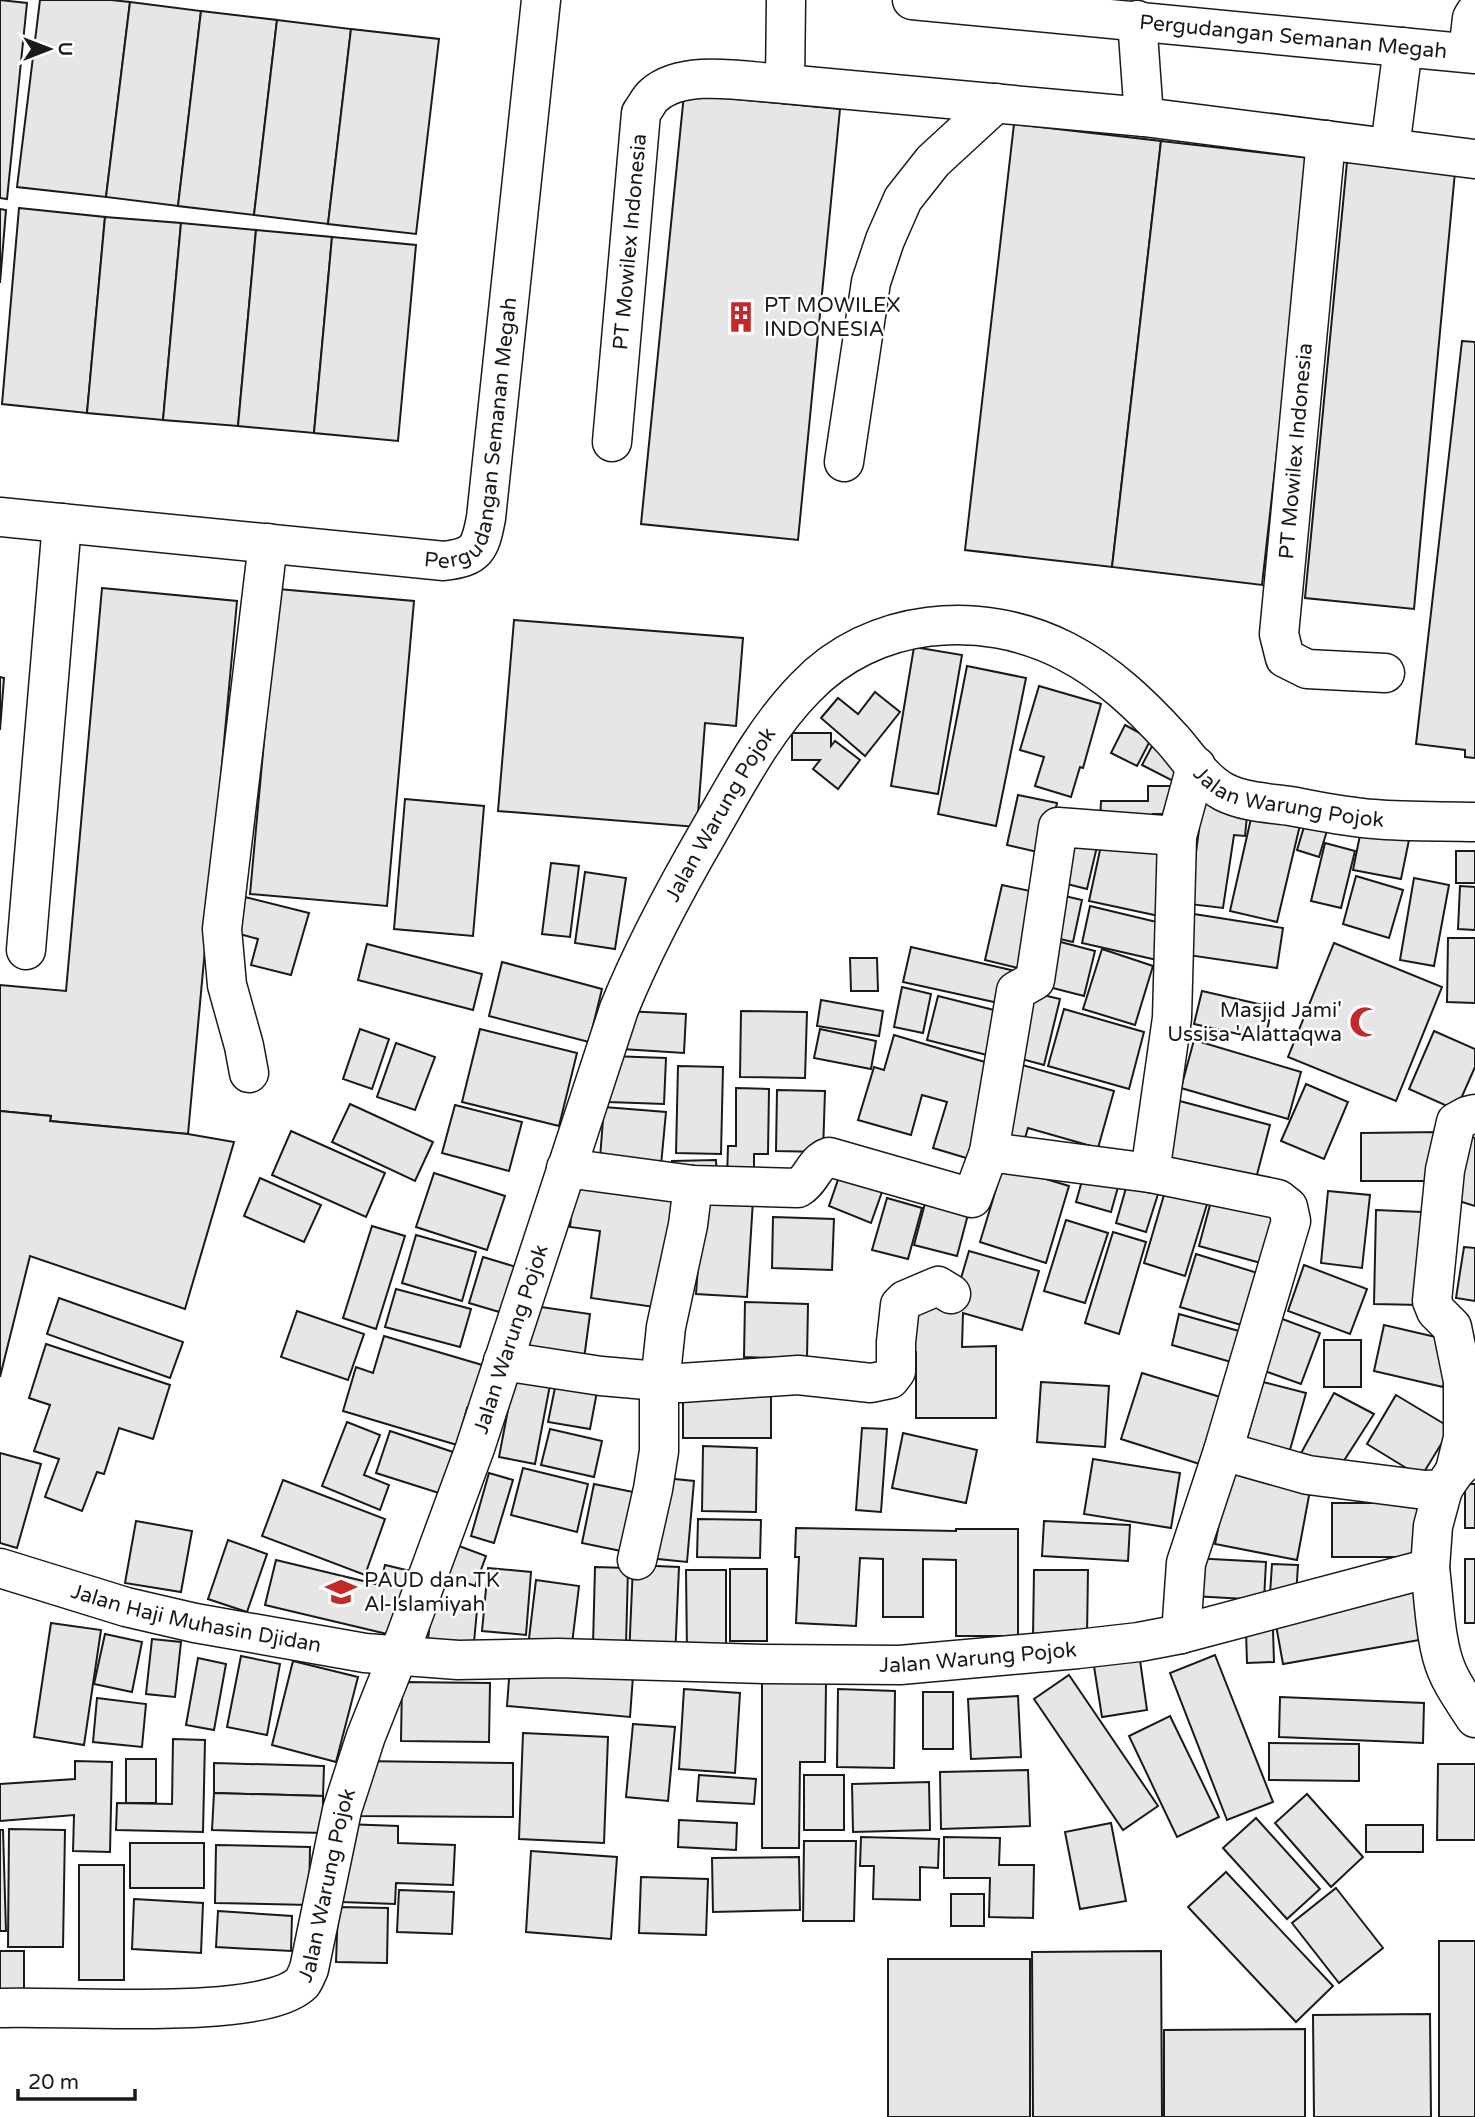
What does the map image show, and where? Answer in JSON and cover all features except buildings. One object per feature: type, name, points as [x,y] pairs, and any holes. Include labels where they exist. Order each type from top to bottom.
[{"type":"street","name":"Pergudangan Semanan Megah","points":[[0,517],[444,561],[460,559],[473,552],[482,538],[486,518],[541,0]]},
{"type":"street","points":[[785,84],[786,0]]},
{"type":"street","name":"Pergudangan Semanan Megah","points":[[912,0],[1071,7],[1137,20],[1471,54]]},
{"type":"street","points":[[1471,54],[1472,18],[1475,13]]},
{"type":"street","points":[[1137,20],[1144,117]]},
{"type":"street","points":[[1391,148],[1403,47]]},
{"type":"street","name":"PT Mowilex Indonesia","points":[[611,442],[641,113],[653,95],[674,82],[704,78],[785,84],[1144,117],[1474,159]]},
{"type":"street","points":[[844,462],[870,282],[885,240],[904,199],[933,161],[996,103]]},
{"type":"street","name":"PT Mowilex Indonesia","points":[[1326,140],[1279,634],[1284,658],[1307,669],[1385,673]]},
{"type":"street","points":[[26,950],[62,523]]},
{"type":"street","points":[[249,1073],[227,985],[222,929],[268,543]]},
{"type":"street","name":"Jalan Warung Pojok","points":[[0,2008],[207,2008],[268,2000],[302,1983],[309,1969],[342,1810],[366,1736],[475,1448],[624,998],[646,945],[738,780],[770,730],[806,686],[838,660],[887,636],[934,625],[976,625],[1019,632],[1062,649],[1104,674],[1137,702],[1196,766],[1226,793],[1251,800],[1374,819],[1475,822]]},
{"type":"street","points":[[1150,1173],[1172,1018],[1177,836],[1196,766]]},
{"type":"street","points":[[566,1168],[693,1185],[798,1188],[808,1180],[820,1161],[829,1157],[972,1198],[989,1152],[1016,990],[1035,980],[1058,827],[1177,836]]},
{"type":"street","points":[[1475,1114],[1456,1122],[1445,1170],[1432,1301],[1436,1311],[1452,1327],[1463,1381],[1464,1438],[1458,1472],[1433,1527],[1430,1569],[1445,1668],[1475,1718]]},
{"type":"street","points":[[989,1152],[1150,1173],[1278,1199],[1288,1207],[1291,1221],[1223,1451],[1186,1563],[1181,1634]]},
{"type":"street","points":[[637,1560],[659,1451],[666,1327],[688,1225],[693,1185]]},
{"type":"street","points":[[503,1361],[601,1376],[681,1383],[798,1375],[870,1383],[890,1379],[896,1371],[900,1305],[905,1300],[938,1286],[951,1294]]},
{"type":"street","points":[[1223,1451],[1308,1475],[1425,1490],[1458,1472]]},
{"type":"street","name":"Jalan Haji Muhasin Djidan","points":[[0,1568],[126,1607],[195,1623],[365,1653],[397,1656]]},
{"type":"street","name":"Jalan Warung Pojok","points":[[397,1656],[458,1660],[558,1658],[900,1665],[1139,1642],[1181,1634],[1430,1569]]},
{"type":"place","name":"PT MOWILEX INDONESIA","points":[[741,317]]},
{"type":"place","name":"Masjid Jami' Ussisa 'Alattaqwa","points":[[1365,1022]]},
{"type":"place","name":"PAUD dan TK Al-Islamiyah","points":[[341,1592]]}]
